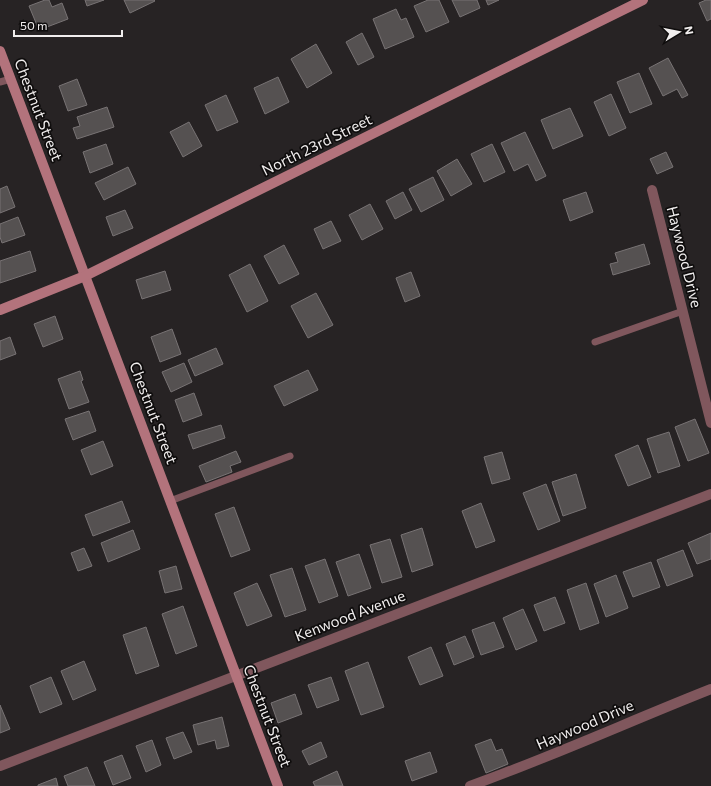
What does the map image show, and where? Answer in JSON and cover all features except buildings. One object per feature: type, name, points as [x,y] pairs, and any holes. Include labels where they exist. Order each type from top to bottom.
[{"type":"street","name":"North 23rd Street","points":[[0,310],[85,276],[644,0]]},
{"type":"street","name":"Chestnut Street","points":[[0,51],[278,786]]},
{"type":"street","name":"Haywood Drive","points":[[652,190],[711,423]]},
{"type":"street","name":"Kenwood Avenue","points":[[0,766],[711,494]]},
{"type":"street","name":"Haywood Drive","points":[[470,786],[523,767],[612,729],[711,690]]},
{"type":"lane","points":[[0,82],[11,79]]},
{"type":"lane","points":[[595,342],[683,311]]},
{"type":"lane","points":[[170,501],[290,456]]}]
